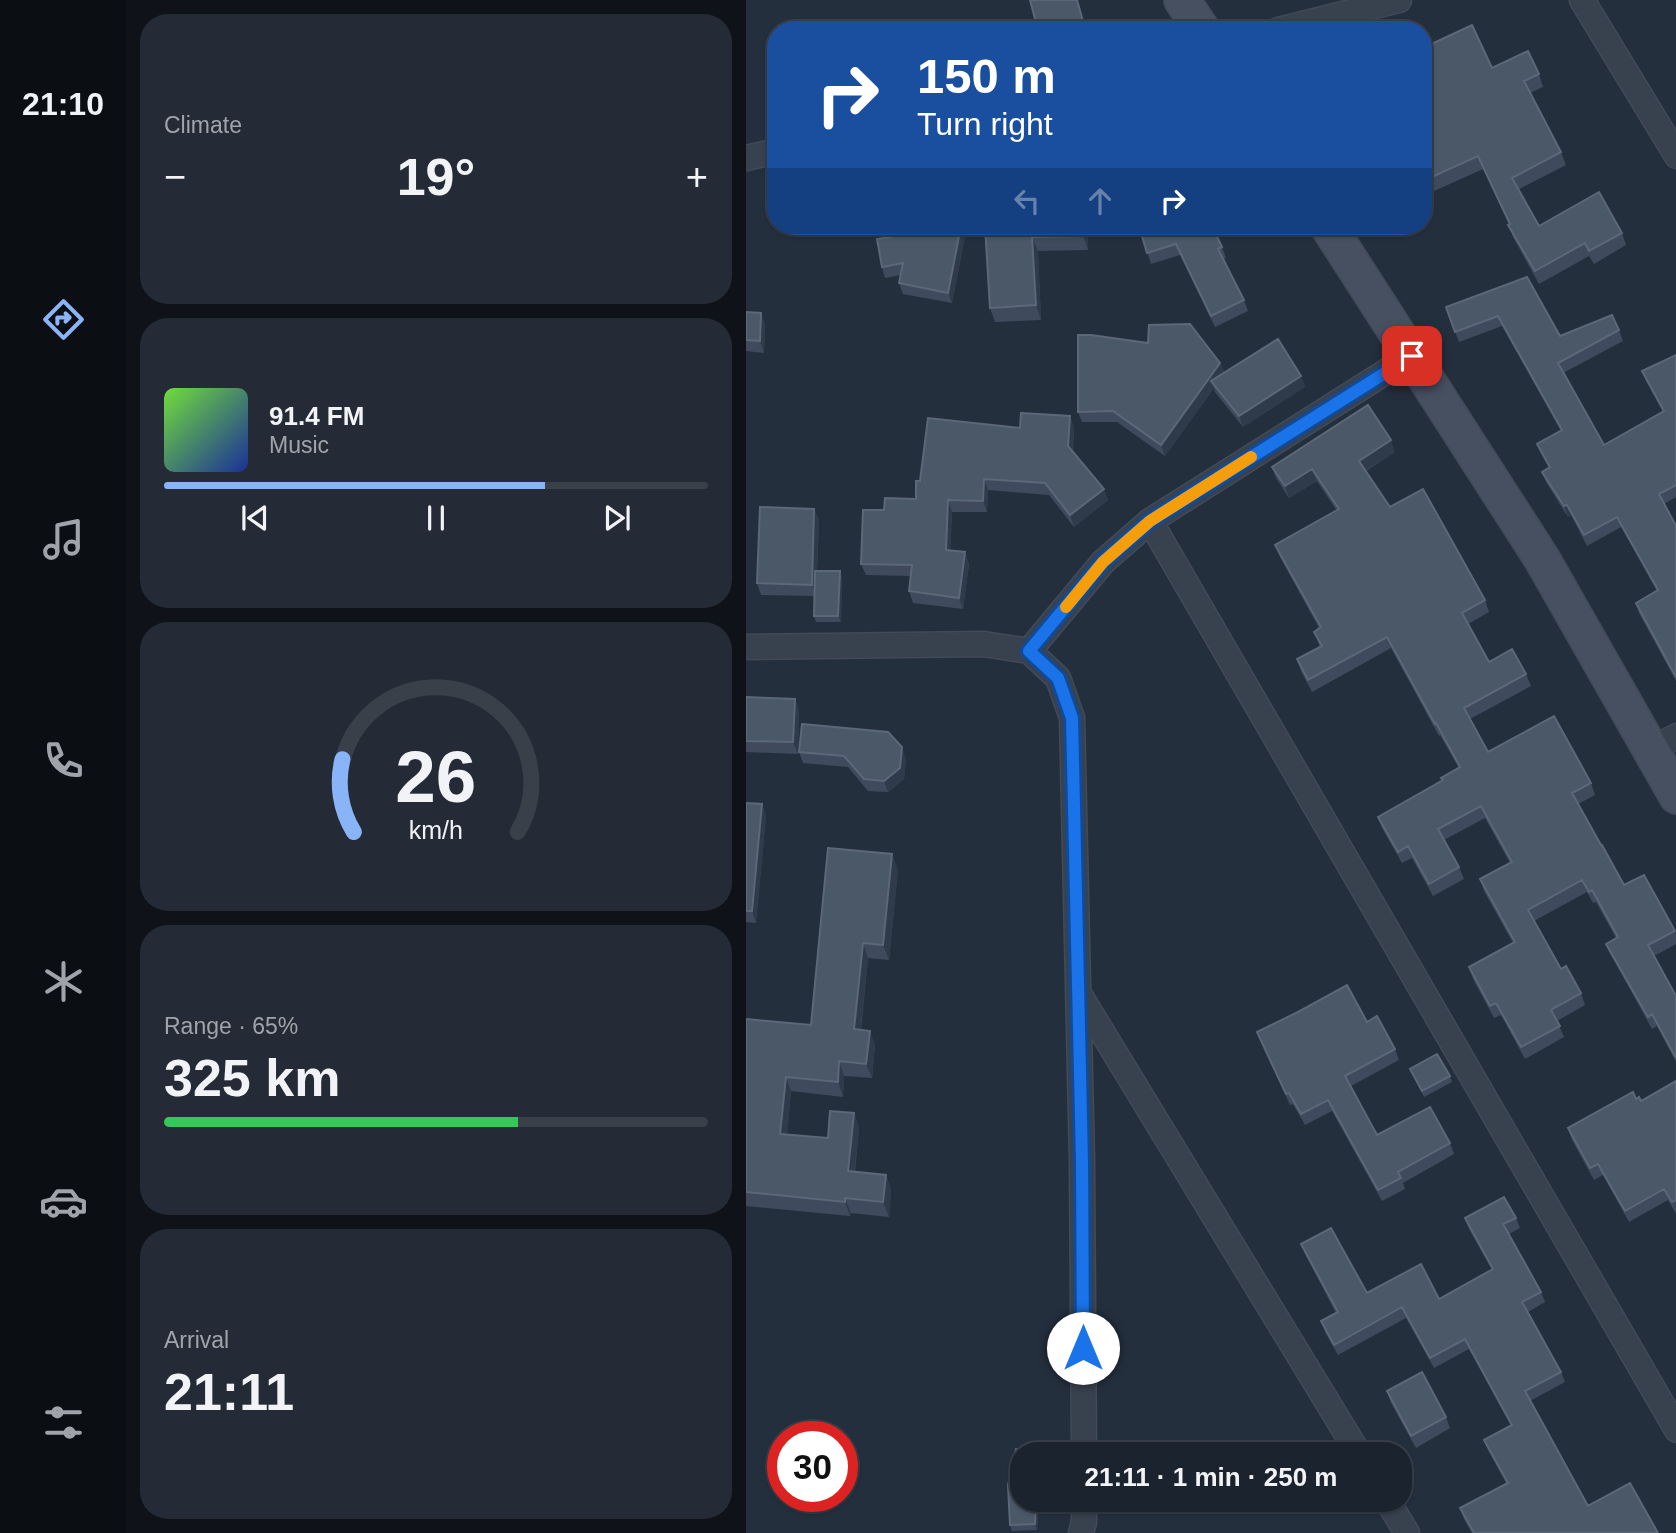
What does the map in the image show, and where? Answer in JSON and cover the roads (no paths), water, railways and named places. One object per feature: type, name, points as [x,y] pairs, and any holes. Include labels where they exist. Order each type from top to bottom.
[{"type":"street","points":[[1182,0],[1196,21]]},
{"type":"street","points":[[1315,21],[1399,0]]},
{"type":"street","points":[[1582,0],[1676,156]]},
{"type":"street","points":[[746,158],[767,152]]},
{"type":"street","points":[[1334,235],[1663,743],[1676,796]]},
{"type":"street","points":[[1029,651],[1103,562],[1150,521],[1412,356]]},
{"type":"street","points":[[1150,521],[1676,1430]]},
{"type":"street","points":[[746,647],[984,644],[1029,651],[1058,678],[1072,718],[1082,1161],[1084,1442]]},
{"type":"street","points":[[1079,993],[1352,1442]]},
{"type":"street","points":[[1081,1533],[1084,1512]]},
{"type":"street","points":[[1394,1512],[1407,1533]]}]
